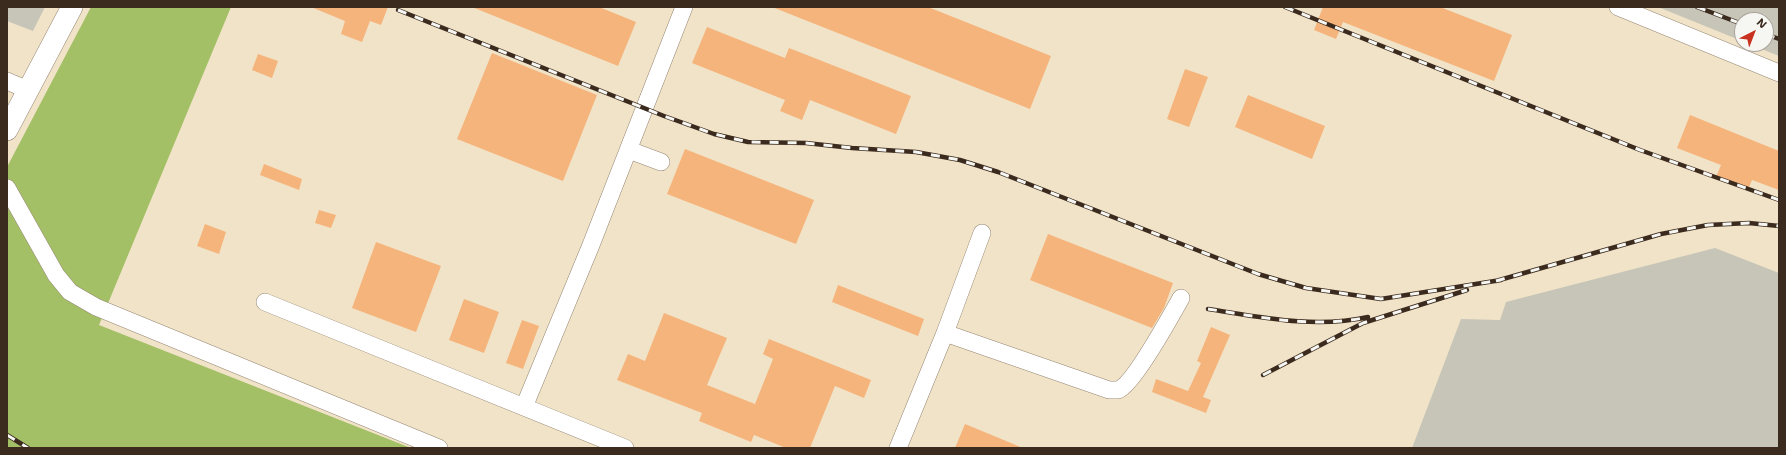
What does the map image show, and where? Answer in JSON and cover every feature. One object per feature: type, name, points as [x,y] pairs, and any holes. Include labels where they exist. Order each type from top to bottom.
[{"type":"main road","points":[[7,130],[14,88],[56,7]]},
{"type":"main road","points":[[14,88],[72,7]]},
{"type":"lane","points":[[524,407],[629,150],[684,7]]},
{"type":"lane","points":[[1618,7],[1779,73]]},
{"type":"lane","points":[[629,150],[661,162]]},
{"type":"lane","points":[[7,188],[56,275],[70,292],[96,307],[439,448]]},
{"type":"lane","points":[[898,448],[945,333],[982,233]]},
{"type":"lane","points":[[945,333],[1109,390],[1119,390],[1150,352],[1181,298]]},
{"type":"lane","points":[[265,302],[625,448]]},
{"type":"shaded area","points":[[7,7],[45,7],[33,31],[7,21]]},
{"type":"shaded area","points":[[1658,7],[1779,7],[1779,56],[1769,52],[1774,52],[1774,12],[1734,12],[1734,38]]},
{"type":"shaded area","points":[[1715,248],[1779,273],[1779,448],[1412,448],[1461,319],[1500,320],[1506,302]]},
{"type":"green space","points":[[91,7],[231,7],[99,325],[411,448],[7,448],[7,167]]},
{"type":"building","points":[[311,7],[388,7],[381,25],[370,21],[362,42],[341,34],[345,21]]},
{"type":"building","points":[[472,7],[599,7],[636,22],[618,66]]},
{"type":"building","points":[[772,7],[928,7],[1051,56],[1030,109]]},
{"type":"building","points":[[1323,7],[1440,7],[1512,35],[1494,81],[1343,22],[1336,39],[1314,30]]},
{"type":"building","points":[[707,27],[785,58],[789,48],[911,96],[896,134],[810,100],[802,120],[780,111],[785,100],[692,63]]},
{"type":"building","points":[[492,53],[597,95],[563,181],[457,139]]},
{"type":"building","points":[[258,54],[278,61],[272,78],[252,70]]},
{"type":"building","points":[[1185,69],[1208,77],[1189,127],[1167,119]]},
{"type":"building","points":[[1248,95],[1325,126],[1312,159],[1235,127]]},
{"type":"building","points":[[1690,115],[1779,151],[1779,190],[1752,180],[1748,190],[1716,177],[1721,165],[1677,148]]},
{"type":"building","points":[[685,149],[814,200],[796,244],[667,194]]},
{"type":"building","points":[[264,164],[302,179],[299,190],[260,175]]},
{"type":"building","points":[[319,210],[336,215],[331,228],[315,223]]},
{"type":"building","points":[[205,224],[226,232],[219,254],[197,246]]},
{"type":"building","points":[[1048,234],[1173,283],[1164,308],[1152,328],[1030,280]]},
{"type":"building","points":[[376,242],[441,266],[416,332],[352,308]]},
{"type":"building","points":[[838,285],[924,319],[918,336],[832,302]]},
{"type":"building","points":[[464,299],[499,312],[484,353],[449,340]]},
{"type":"building","points":[[664,313],[727,338],[707,385],[755,404],[773,359],[763,354],[769,339],[871,380],[864,398],[835,386],[810,448],[786,448],[754,435],[751,442],[699,421],[702,413],[617,380],[628,354],[645,361]]},
{"type":"building","points":[[522,320],[539,326],[523,369],[506,363]]},
{"type":"building","points":[[1211,327],[1230,335],[1203,397],[1211,400],[1206,413],[1152,392],[1156,379],[1188,391],[1201,363],[1197,361]]},
{"type":"building","points":[[965,424],[1023,448],[955,448]]},
{"type":"railway","points":[[1285,7],[1640,150],[1779,200]]},
{"type":"railway","points":[[1697,7],[1734,21]]},
{"type":"railway","points":[[398,10],[664,116],[714,134],[748,142],[806,143],[852,148],[916,152],[960,160],[998,172],[1258,274],[1306,288],[1381,299],[1501,280]]},
{"type":"railway","points":[[1774,37],[1779,39]]},
{"type":"railway","points":[[1496,281],[1661,234],[1708,225],[1749,223],[1779,226]]},
{"type":"railway","points":[[1263,375],[1363,323],[1467,290]]},
{"type":"railway","points":[[1208,309],[1308,322],[1328,322],[1368,317]]},
{"type":"railway","points":[[7,435],[28,448]]}]
